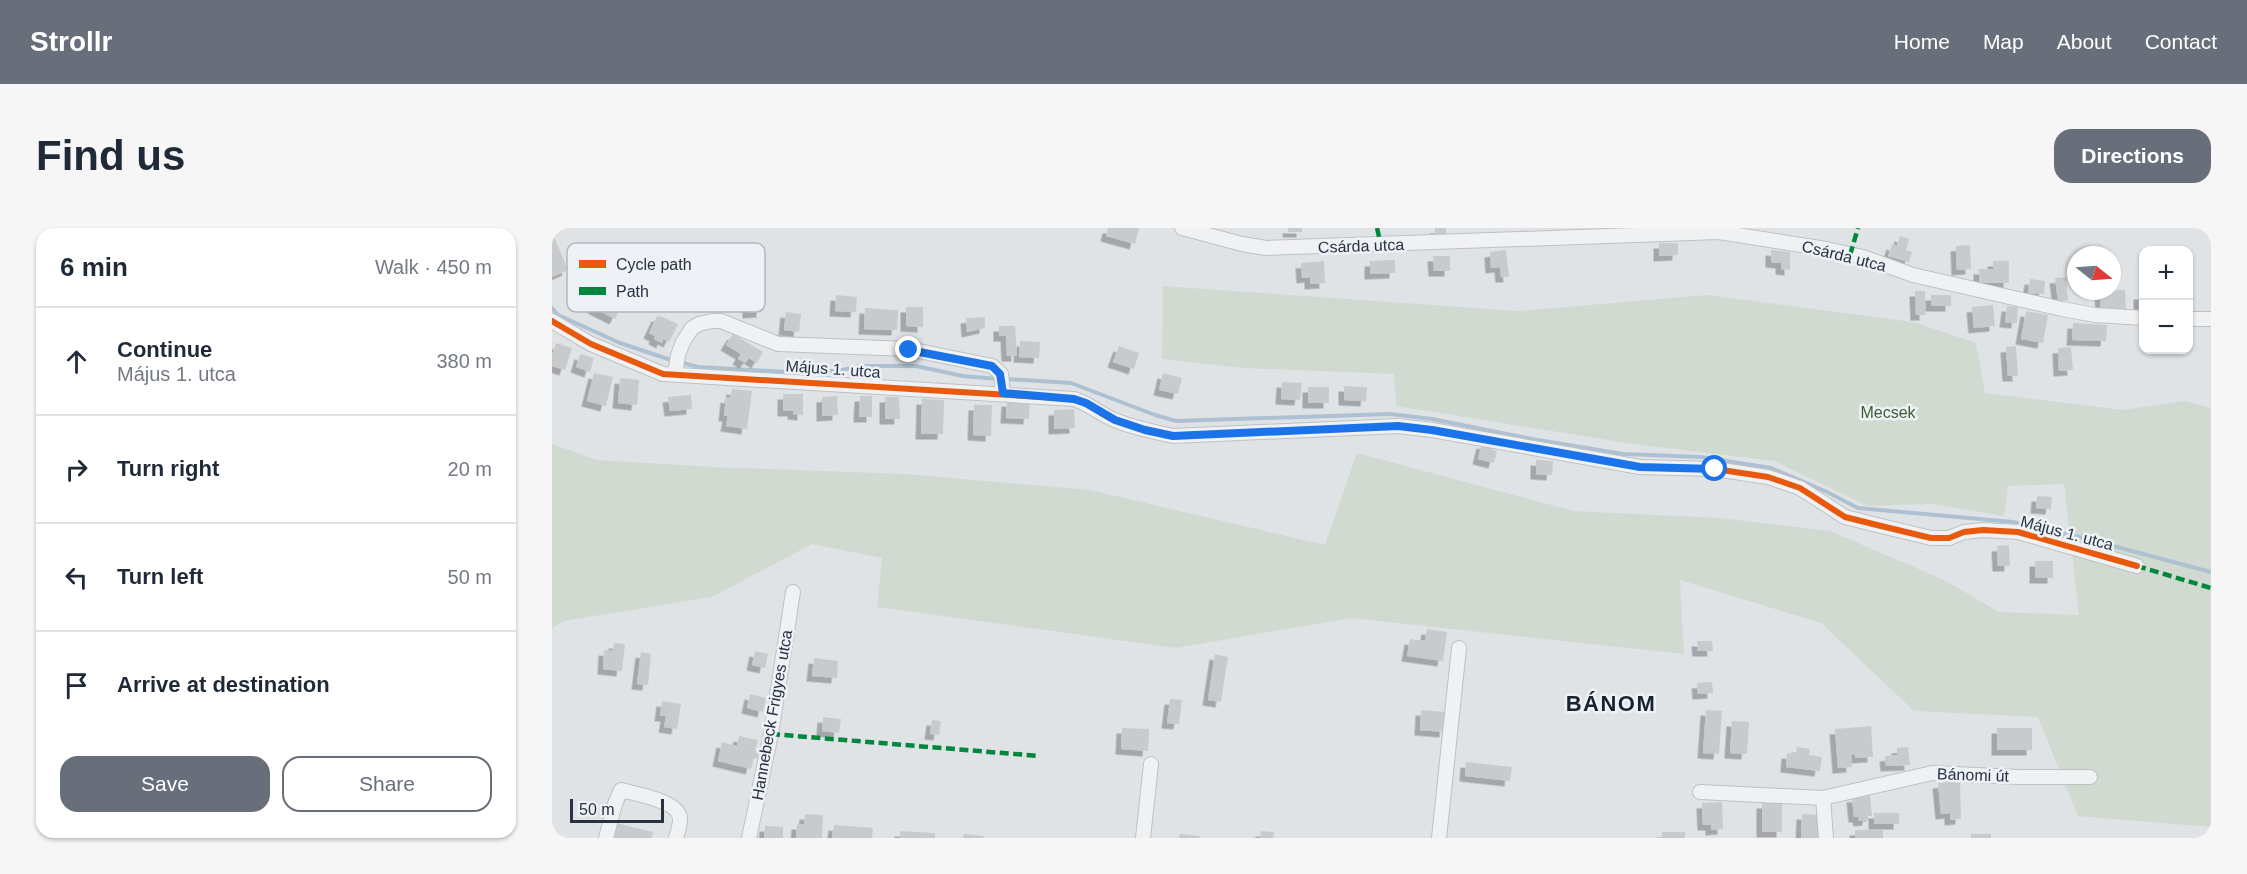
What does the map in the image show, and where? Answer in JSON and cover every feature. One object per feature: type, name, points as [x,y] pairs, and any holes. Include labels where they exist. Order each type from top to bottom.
[{"type":"street","name":"Csárda utca","points":[[1182,228],[1266,248],[1719,232],[1863,257],[1914,275],[2061,309],[2095,315],[2139,318]]},
{"type":"street","points":[[2193,318],[2211,319]]},
{"type":"street","name":"Május 1. utca","points":[[552,321],[591,344],[663,374],[1002,384],[1074,399],[1086,403],[1115,420],[1173,436],[1398,426],[1464,435],[1640,467],[1743,472],[1768,477],[1800,488],[1845,517],[1931,538],[1948,538],[1964,532],[1983,530],[2018,532],[2137,566]]},
{"type":"street","points":[[675,374],[678,355],[692,328],[699,324],[721,321],[778,344],[909,350],[992,366],[1002,384]]},
{"type":"street","name":"Hannebeck Frigyes utca","points":[[749,838],[771,734],[793,592]]},
{"type":"street","points":[[1439,838],[1458,648]]},
{"type":"street","points":[[1143,838],[1151,764]]},
{"type":"street","name":"Bánomi út","points":[[1700,792],[1823,798],[1932,773],[2018,777],[2090,777]]},
{"type":"street","points":[[606,838],[621,790],[661,801],[676,809],[681,817],[676,838]]},
{"type":"street","points":[[1823,798],[1826,838]]},
{"type":"green space","name":"Mecsek","points":[[1163,286],[1517,311],[1707,295],[1913,322],[1976,343],[1985,393],[2123,410],[2185,401],[2211,408],[2211,827],[2078,816],[2038,717],[1914,711],[1821,623],[1680,580],[1684,654],[1351,618],[1176,648],[877,607],[882,558],[812,544],[712,597],[563,621],[552,629],[552,444],[597,460],[906,474],[1090,490],[1325,545],[1357,453],[1574,511],[1720,518],[1830,531],[1942,579],[1999,612],[2079,615],[2064,484],[2008,486],[2004,516],[1931,504],[1868,506],[1774,461],[1633,444],[1396,406],[1394,374],[1243,368],[1162,359]]},
{"type":"building","points":[[1108,228],[1139,228],[1135,244],[1106,236]]},
{"type":"building","points":[[1288,228],[1302,228],[1302,232],[1288,232]]},
{"type":"building","points":[[1435,228],[1446,228],[1446,235],[1435,235]]},
{"type":"building","points":[[552,232],[567,270],[552,277]]},
{"type":"building","points":[[1900,236],[1909,239],[1906,250],[1912,252],[1909,262],[1888,256],[1892,244],[1897,246]]},
{"type":"building","points":[[1659,243],[1678,243],[1678,255],[1659,256]]},
{"type":"building","points":[[1970,245],[1971,269],[1957,270],[1956,246]]},
{"type":"building","points":[[1506,250],[1509,277],[1501,277],[1500,267],[1491,268],[1490,252]]},
{"type":"building","points":[[1771,250],[1790,252],[1790,270],[1781,269],[1781,263],[1771,262]]},
{"type":"building","points":[[1433,256],[1450,256],[1450,271],[1434,271]]},
{"type":"building","points":[[1395,260],[1395,273],[1370,274],[1370,261]]},
{"type":"building","points":[[1324,261],[1325,283],[1310,284],[1310,277],[1302,278],[1301,263]]},
{"type":"building","points":[[1993,261],[2009,261],[2009,283],[1979,283],[1979,269],[1993,269]]},
{"type":"building","points":[[2066,277],[2068,300],[2058,301],[2055,278]]},
{"type":"building","points":[[2030,279],[2045,281],[2044,294],[2028,293]]},
{"type":"building","points":[[2121,290],[2125,290],[2126,310],[2101,311],[2100,300],[2121,300]]},
{"type":"building","points":[[1915,291],[1925,291],[1925,315],[1916,315]]},
{"type":"building","points":[[836,295],[857,297],[856,312],[835,311]]},
{"type":"building","points":[[1931,295],[1951,295],[1951,306],[1931,306]]},
{"type":"building","points":[[1993,305],[1995,326],[1974,328],[1972,307]]},
{"type":"building","points":[[2007,306],[2018,307],[2017,323],[2005,322]]},
{"type":"building","points":[[906,307],[923,307],[923,327],[906,326]]},
{"type":"building","points":[[865,308],[898,310],[897,330],[864,329]]},
{"type":"building","points":[[2026,311],[2048,315],[2043,343],[2021,339]]},
{"type":"building","points":[[601,312],[618,312],[615,319]]},
{"type":"building","points":[[786,312],[801,314],[799,332],[784,330]]},
{"type":"building","points":[[657,316],[678,324],[669,342],[663,339],[662,343],[649,333]]},
{"type":"building","points":[[985,317],[985,328],[967,332],[966,318]]},
{"type":"building","points":[[2073,323],[2107,325],[2106,341],[2072,340]]},
{"type":"building","points":[[999,326],[1015,326],[1017,356],[1007,356],[1006,336],[999,336]]},
{"type":"building","points":[[733,334],[763,352],[757,363],[749,358],[745,363],[738,359],[741,354],[726,345]]},
{"type":"building","points":[[1020,341],[1040,342],[1039,358],[1019,357]]},
{"type":"building","points":[[556,343],[572,348],[565,370],[552,366],[552,355]]},
{"type":"building","points":[[1119,346],[1139,353],[1134,369],[1113,362]]},
{"type":"building","points":[[2016,346],[2018,376],[2008,376],[2006,347]]},
{"type":"building","points":[[2071,347],[2073,370],[2059,371],[2058,348]]},
{"type":"building","points":[[580,354],[594,358],[590,372],[576,367]]},
{"type":"building","points":[[594,373],[613,377],[606,406],[587,401]]},
{"type":"building","points":[[1163,373],[1182,378],[1178,394],[1159,390]]},
{"type":"building","points":[[620,378],[639,380],[637,405],[618,403]]},
{"type":"building","points":[[1282,382],[1302,383],[1300,400],[1281,399]]},
{"type":"building","points":[[1344,386],[1367,387],[1366,401],[1344,400]]},
{"type":"building","points":[[1308,387],[1329,387],[1329,403],[1308,403]]},
{"type":"building","points":[[732,389],[752,391],[747,429],[726,426],[728,416],[724,416],[726,397],[730,398]]},
{"type":"building","points":[[783,394],[803,394],[803,415],[793,414],[793,411],[783,411]]},
{"type":"building","points":[[691,395],[692,409],[670,411],[668,397]]},
{"type":"building","points":[[837,396],[838,415],[822,416],[822,397]]},
{"type":"building","points":[[860,396],[872,396],[872,417],[859,417]]},
{"type":"building","points":[[885,397],[899,397],[900,419],[885,419]]},
{"type":"building","points":[[922,399],[944,400],[943,434],[921,434]]},
{"type":"building","points":[[1007,401],[1030,402],[1029,419],[1006,418]]},
{"type":"building","points":[[974,405],[992,405],[991,436],[973,435]]},
{"type":"building","points":[[1074,409],[1075,428],[1054,429],[1054,410]]},
{"type":"building","points":[[1482,443],[1493,446],[1492,450],[1497,451],[1494,463],[1478,459]]},
{"type":"building","points":[[1536,460],[1553,461],[1552,475],[1536,474]]},
{"type":"building","points":[[2037,496],[2052,497],[2051,509],[2036,508]]},
{"type":"building","points":[[2009,545],[2010,566],[1998,566],[1997,546]]},
{"type":"building","points":[[2035,561],[2053,561],[2053,578],[2035,578]]},
{"type":"building","points":[[1427,629],[1447,632],[1443,661],[1407,656],[1410,639],[1425,641]]},
{"type":"building","points":[[1697,641],[1712,641],[1713,651],[1698,651]]},
{"type":"building","points":[[614,643],[625,644],[622,671],[603,669],[604,650],[613,651]]},
{"type":"building","points":[[755,651],[768,654],[765,668],[752,665]]},
{"type":"building","points":[[641,652],[651,654],[648,685],[637,684]]},
{"type":"building","points":[[1215,654],[1228,657],[1221,702],[1208,700]]},
{"type":"building","points":[[814,658],[838,661],[837,678],[812,676]]},
{"type":"building","points":[[1712,682],[1713,693],[1698,694],[1697,683]]},
{"type":"building","points":[[750,694],[766,698],[763,712],[747,708]]},
{"type":"building","points":[[1170,699],[1182,700],[1179,724],[1167,723]]},
{"type":"building","points":[[662,701],[681,704],[677,729],[664,727],[666,716],[660,716]]},
{"type":"building","points":[[1421,710],[1446,712],[1445,732],[1420,730]]},
{"type":"building","points":[[1706,710],[1722,711],[1719,754],[1703,753]]},
{"type":"building","points":[[823,717],[841,719],[839,733],[822,731]]},
{"type":"building","points":[[932,720],[941,721],[939,735],[930,734]]},
{"type":"building","points":[[1732,721],[1749,722],[1747,754],[1730,753]]},
{"type":"building","points":[[1871,726],[1873,757],[1855,758],[1855,755],[1851,755],[1852,767],[1838,768],[1835,729]]},
{"type":"building","points":[[1122,728],[1149,729],[1148,751],[1121,749]]},
{"type":"building","points":[[1997,728],[2032,728],[2032,750],[1997,750]]},
{"type":"building","points":[[739,736],[758,740],[755,751],[759,751],[751,769],[718,761],[722,742],[737,746]]},
{"type":"building","points":[[1797,747],[1810,749],[1809,755],[1822,757],[1820,771],[1786,767],[1787,753],[1796,754]]},
{"type":"building","points":[[1908,747],[1910,765],[1886,766],[1885,756],[1897,755],[1897,748]]},
{"type":"building","points":[[1466,762],[1512,767],[1510,781],[1465,776]]},
{"type":"building","points":[[1960,781],[1961,819],[1950,820],[1950,813],[1941,814],[1938,783]]},
{"type":"building","points":[[1870,796],[1872,816],[1868,816],[1868,820],[1859,821],[1858,817],[1854,817],[1852,797]]},
{"type":"building","points":[[1722,802],[1723,829],[1711,830],[1711,825],[1703,825],[1702,803]]},
{"type":"building","points":[[1762,803],[1782,803],[1782,832],[1762,832]]},
{"type":"building","points":[[1874,813],[1899,813],[1899,824],[1874,824]]},
{"type":"building","points":[[805,814],[823,815],[822,838],[796,838],[797,824],[804,824]]},
{"type":"building","points":[[1802,814],[1822,815],[1821,838],[1801,838]]},
{"type":"building","points":[[616,823],[653,832],[652,838],[612,838]]},
{"type":"building","points":[[834,825],[873,828],[872,838],[832,838]]},
{"type":"building","points":[[765,826],[783,827],[783,838],[764,838]]},
{"type":"building","points":[[1855,830],[1883,830],[1883,838],[1855,838]]},
{"type":"building","points":[[900,831],[935,833],[935,838],[900,838]]},
{"type":"building","points":[[1261,831],[1274,832],[1273,838],[1260,838]]},
{"type":"building","points":[[1662,832],[1685,832],[1685,838],[1662,838]]},
{"type":"building","points":[[964,834],[984,836],[984,838],[963,838]]},
{"type":"building","points":[[1180,834],[1200,836],[1200,838],[1179,838]]},
{"type":"building","points":[[1971,834],[1991,834],[1991,838],[1971,838]]},
{"type":"waterway","points":[[552,308],[558,315],[620,343],[671,360]]},
{"type":"waterway","points":[[683,363],[698,367],[805,373],[861,366],[916,366],[963,376],[998,379]]},
{"type":"waterway","points":[[1006,379],[1071,383],[1176,421],[1390,414],[1432,419],[1623,454],[1701,457],[1771,468],[1858,508],[2013,522],[2211,572]]},
{"type":"marked path","points":[[1377,228],[1381,245]]},
{"type":"marked path","points":[[1850,255],[1858,228]]},
{"type":"marked path","points":[[2137,566],[2211,588]]},
{"type":"marked path","points":[[771,734],[1039,756]]},
{"type":"cycle path","points":[[552,321],[591,344],[663,374],[1074,399],[1117,421],[1173,436],[1398,426],[1432,430],[1640,467],[1715,469],[1768,477],[1800,488],[1845,517],[1881,526],[1931,538],[1949,538],[1964,532],[1983,530],[2018,532],[2137,566]]},
{"type":"district","name":"BÁNOM","points":[[1611,703]]},
{"type":"route","points":[[909,350],[992,366],[1000,374],[1003,393],[1074,399],[1086,403],[1115,420],[1173,436],[1398,426],[1474,437],[1603,462],[1640,467],[1715,469]]}]
